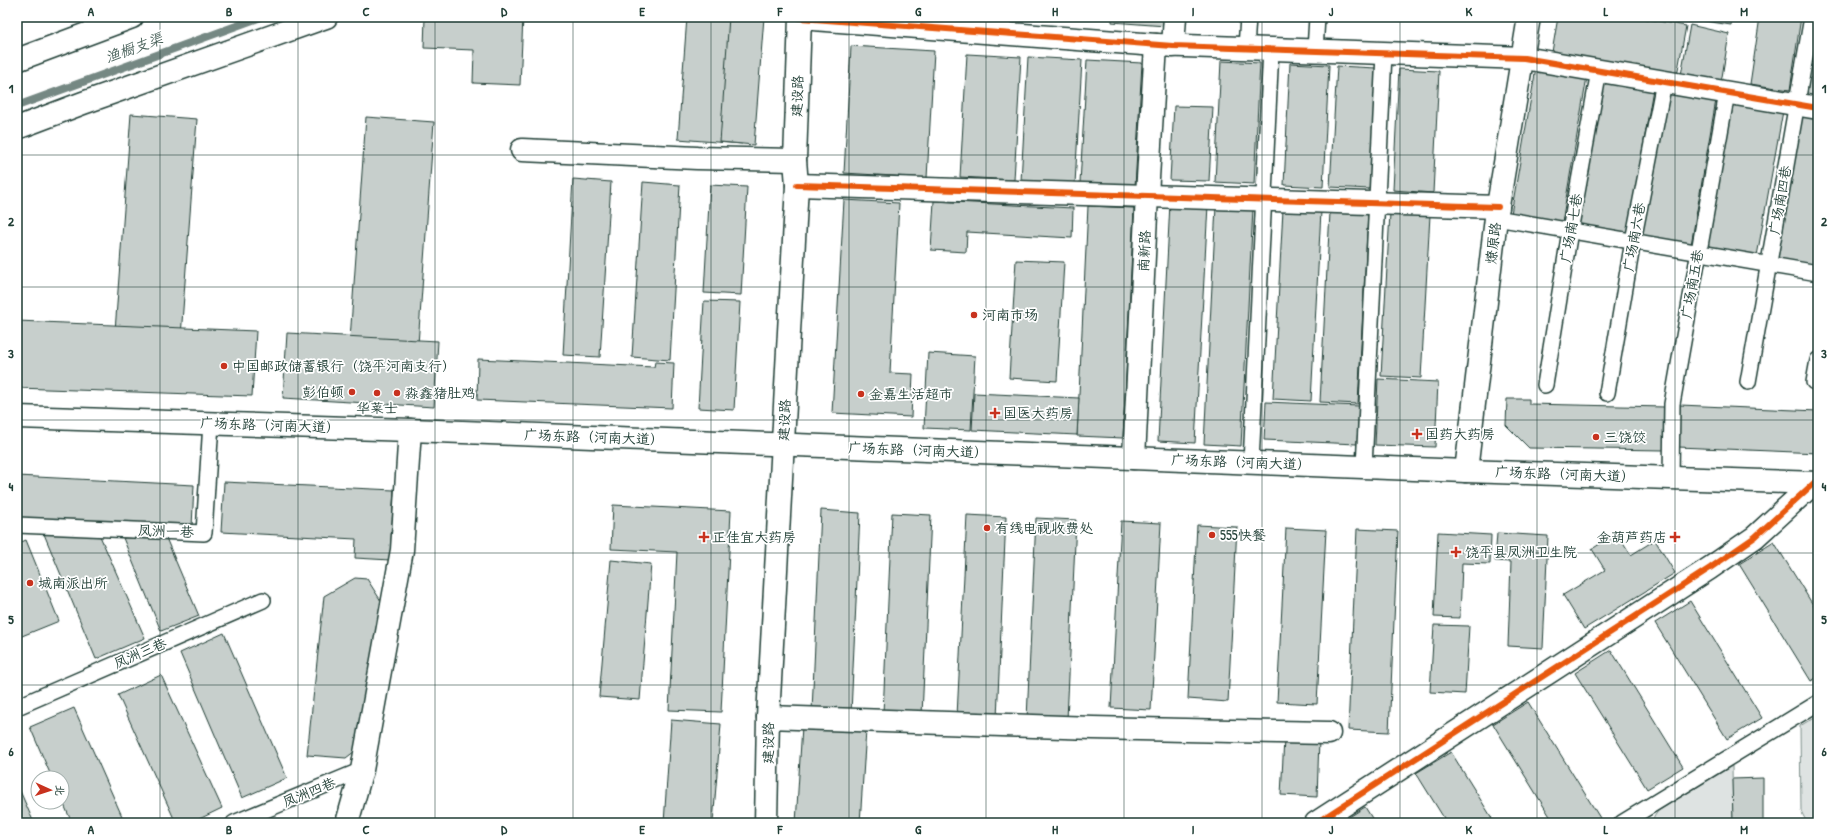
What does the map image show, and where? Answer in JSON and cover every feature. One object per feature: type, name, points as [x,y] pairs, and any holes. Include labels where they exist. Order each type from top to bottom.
[{"type":"street","points":[[17,128],[83,103],[326,17]]},
{"type":"street","name":"南新路","points":[[1134,458],[1147,195],[1165,46],[1175,17]]},
{"type":"street","name":"燎原路","points":[[1466,471],[1497,212],[1524,58],[1529,17]]},
{"type":"street","points":[[17,60],[128,18]]},
{"type":"street","points":[[800,18],[1165,46],[1524,58],[1818,108]]},
{"type":"street","name":"建设路","points":[[766,823],[768,717],[797,185],[795,160],[800,18]]},
{"type":"street","points":[[522,150],[697,158],[795,160]]},
{"type":"street","points":[[797,185],[1377,203],[1497,212]]},
{"type":"street","name":"广场东路（河南大道）","points":[[17,417],[410,430],[1252,463],[1816,483]]},
{"type":"street","points":[[347,823],[362,770],[402,550],[410,430]]},
{"type":"street","points":[[1316,823],[1710,568],[1755,537],[1816,483]]},
{"type":"street","points":[[768,717],[1093,728],[1329,732]]},
{"type":"lane","points":[[1246,48],[1248,17]]},
{"type":"lane","points":[[1315,51],[1317,17]]},
{"type":"lane","name":"广场南四巷","points":[[1748,382],[1812,17]]},
{"type":"lane","points":[[1252,463],[1271,49]]},
{"type":"lane","points":[[1364,466],[1384,54]]},
{"type":"lane","name":"广场南七巷","points":[[1546,385],[1570,230],[1599,71]]},
{"type":"lane","name":"广场南六巷","points":[[1607,393],[1633,241],[1664,82]]},
{"type":"lane","name":"广场南五巷","points":[[1671,478],[1672,404],[1727,93]]},
{"type":"lane","points":[[1497,212],[1570,230],[1818,273]]},
{"type":"lane","points":[[1814,382],[1818,360]]},
{"type":"lane","name":"凤洲一巷","points":[[17,525],[204,533],[211,423]]},
{"type":"lane","name":"凤洲三巷","points":[[17,706],[263,600]]},
{"type":"lane","points":[[1629,821],[1818,703]]},
{"type":"lane","name":"凤洲四巷","points":[[234,823],[362,770]]},
{"type":"shaded area","points":[[1818,715],[1818,823],[1807,823],[1801,811],[1800,726]]},
{"type":"shaded area","points":[[1732,766],[1733,823],[1653,823],[1654,817],[1658,811]]},
{"type":"building","points":[[425,17],[523,17],[520,85],[473,83],[474,50],[424,48]]},
{"type":"building","points":[[687,17],[751,17],[742,144],[678,139]]},
{"type":"building","points":[[729,17],[764,17],[754,145],[720,142]]},
{"type":"building","points":[[1112,17],[1166,17],[1165,26],[1112,22]]},
{"type":"building","points":[[1558,17],[1636,17],[1686,26],[1677,75],[1552,52]]},
{"type":"building","points":[[1654,17],[1684,17],[1683,23]]},
{"type":"building","points":[[1699,17],[1732,17],[1731,25],[1698,20]]},
{"type":"building","points":[[1760,17],[1801,17],[1790,90],[1750,84]]},
{"type":"building","points":[[1690,25],[1729,34],[1721,83],[1681,75]]},
{"type":"building","points":[[1818,27],[1818,98],[1806,96]]},
{"type":"building","points":[[851,46],[934,51],[927,178],[844,173]]},
{"type":"building","points":[[967,54],[1021,57],[1014,180],[960,177]]},
{"type":"building","points":[[1028,57],[1082,60],[1075,184],[1021,181]]},
{"type":"building","points":[[1087,60],[1142,63],[1135,187],[1080,183]]},
{"type":"building","points":[[1221,61],[1260,63],[1254,184],[1215,182]]},
{"type":"building","points":[[1290,63],[1329,65],[1323,187],[1284,185]]},
{"type":"building","points":[[1337,66],[1376,68],[1370,189],[1330,187]]},
{"type":"building","points":[[1536,68],[1587,77],[1562,222],[1511,214]]},
{"type":"building","points":[[1399,69],[1439,71],[1433,193],[1393,190]]},
{"type":"building","points":[[1603,80],[1653,89],[1628,234],[1578,225]]},
{"type":"building","points":[[1666,92],[1716,100],[1691,245],[1641,237]]},
{"type":"building","points":[[1732,102],[1783,111],[1757,256],[1707,247]]},
{"type":"building","points":[[1174,106],[1213,107],[1209,181],[1170,180]]},
{"type":"building","points":[[1801,113],[1818,116],[1818,266],[1776,258]]},
{"type":"building","points":[[131,114],[197,119],[178,377],[112,372]]},
{"type":"building","points":[[366,117],[434,122],[415,386],[347,381]]},
{"type":"building","points":[[573,179],[611,182],[600,357],[563,355]]},
{"type":"building","points":[[643,182],[680,185],[670,360],[632,357]]},
{"type":"building","points":[[710,185],[747,187],[741,295],[704,293]]},
{"type":"building","points":[[844,200],[899,203],[890,373],[913,374],[911,417],[832,413]]},
{"type":"building","points":[[934,201],[1073,208],[1072,238],[967,232],[966,252],[931,250]]},
{"type":"building","points":[[1170,203],[1208,205],[1195,443],[1158,441]]},
{"type":"building","points":[[1088,206],[1134,208],[1123,438],[1077,436]]},
{"type":"building","points":[[1216,206],[1253,208],[1241,446],[1204,444]]},
{"type":"building","points":[[1283,209],[1321,211],[1311,401],[1273,399]]},
{"type":"building","points":[[1330,212],[1368,214],[1358,404],[1320,402]]},
{"type":"building","points":[[1390,213],[1430,215],[1421,378],[1381,376]]},
{"type":"building","points":[[1016,260],[1064,262],[1057,381],[1009,378]]},
{"type":"building","points":[[704,301],[740,302],[734,410],[698,408]]},
{"type":"building","points":[[17,321],[256,331],[252,396],[17,388]]},
{"type":"building","points":[[287,333],[438,341],[434,407],[283,398]]},
{"type":"building","points":[[928,353],[975,356],[971,430],[924,428]]},
{"type":"building","points":[[478,359],[654,367],[655,362],[674,363],[672,408],[477,400]]},
{"type":"building","points":[[1378,379],[1438,382],[1435,447],[1375,445]]},
{"type":"building","points":[[974,393],[1079,398],[1077,435],[972,430]]},
{"type":"building","points":[[1507,399],[1529,399],[1529,404],[1665,407],[1664,450],[1529,448],[1506,425]]},
{"type":"building","points":[[1266,402],[1359,406],[1357,444],[1264,440]]},
{"type":"building","points":[[1680,405],[1818,411],[1818,453],[1678,447]]},
{"type":"building","points":[[17,476],[194,485],[192,527],[17,518]]},
{"type":"building","points":[[224,482],[394,490],[390,560],[355,558],[356,539],[221,532]]},
{"type":"building","points":[[613,505],[731,511],[721,712],[669,710],[677,552],[611,549]]},
{"type":"building","points":[[821,510],[860,513],[851,713],[812,711]]},
{"type":"building","points":[[892,513],[931,515],[922,715],[883,713]]},
{"type":"building","points":[[967,515],[1006,517],[997,718],[957,716]]},
{"type":"building","points":[[1036,518],[1076,520],[1067,720],[1027,719]]},
{"type":"building","points":[[1121,521],[1161,523],[1151,710],[1111,708]]},
{"type":"building","points":[[1197,525],[1237,527],[1228,702],[1188,699]]},
{"type":"building","points":[[1286,528],[1326,530],[1317,704],[1277,702]]},
{"type":"building","points":[[1357,529],[1398,531],[1389,732],[1348,730]]},
{"type":"building","points":[[1438,532],[1491,535],[1490,564],[1462,563],[1460,618],[1434,617]]},
{"type":"building","points":[[1497,533],[1548,536],[1543,648],[1508,646],[1511,562],[1495,561]]},
{"type":"building","points":[[1617,533],[1631,555],[1655,540],[1675,573],[1584,629],[1563,595],[1605,570],[1592,549]]},
{"type":"building","points":[[44,534],[100,536],[145,638],[96,659]]},
{"type":"building","points":[[123,538],[166,538],[199,616],[161,631]]},
{"type":"building","name":"城南派出所","points":[[26,540],[59,621],[17,638],[17,544]]},
{"type":"building","points":[[1774,542],[1818,613],[1818,677],[1811,681],[1739,564]]},
{"type":"building","points":[[611,560],[651,564],[640,700],[599,697]]},
{"type":"building","points":[[355,578],[367,579],[383,604],[359,748],[346,758],[307,755],[324,596]]},
{"type":"building","points":[[1690,601],[1762,718],[1727,739],[1655,623]]},
{"type":"building","points":[[1434,625],[1469,626],[1465,694],[1430,692]]},
{"type":"building","points":[[224,633],[287,778],[242,798],[180,653]]},
{"type":"building","points":[[1611,650],[1683,767],[1647,789],[1575,673]]},
{"type":"building","points":[[161,675],[222,808],[191,823],[176,823],[118,695]]},
{"type":"building","points":[[1528,702],[1600,818],[1593,823],[1554,823],[1493,724]]},
{"type":"building","points":[[74,708],[125,823],[72,823],[66,810],[70,810],[70,770],[49,770],[30,727]]},
{"type":"building","points":[[671,720],[721,724],[713,823],[664,823]]},
{"type":"building","points":[[802,726],[866,730],[860,823],[796,823]]},
{"type":"building","points":[[1284,739],[1319,740],[1317,797],[1281,795]]},
{"type":"building","points":[[1451,752],[1495,823],[1447,823],[1416,773]]},
{"type":"building","points":[[1763,778],[1763,823],[1733,823],[1732,779]]},
{"type":"building","points":[[17,784],[34,823],[17,823]]},
{"type":"building","points":[[1365,807],[1375,823],[1340,823]]},
{"type":"waterway","name":"渔橱支渠","points":[[17,106],[261,17]]},
{"type":"cycle path","points":[[800,18],[1173,46],[1524,58],[1818,108]]},
{"type":"cycle path","points":[[797,185],[1498,207]]},
{"type":"cycle path","points":[[1316,823],[1710,568],[1755,537],[1814,483]]},
{"type":"place","name":"河南市场","points":[[974,315]]},
{"type":"place","name":"中国邮政储蓄银行（饶平河南支行）","points":[[224,366]]},
{"type":"place","name":"彭伯顿","points":[[352,392]]},
{"type":"place","name":"华莱士","points":[[377,393]]},
{"type":"place","name":"淼鑫猪肚鸡","points":[[397,393]]},
{"type":"place","name":"金嘉生活超市","points":[[861,394]]},
{"type":"place","name":"国医大药房","points":[[995,413]]},
{"type":"place","name":"国药大药房","points":[[1417,434]]},
{"type":"place","name":"三饶饺","points":[[1596,437]]},
{"type":"place","name":"有线电视收费处","points":[[987,528]]},
{"type":"place","name":"555快餐","points":[[1212,535]]},
{"type":"place","name":"正佳宜大药房","points":[[704,537]]},
{"type":"place","name":"金葫芦药店","points":[[1675,537]]},
{"type":"place","name":"饶平县凤洲卫生院","points":[[1456,552]]},
{"type":"place","name":"城南派出所","points":[[30,583]]}]
